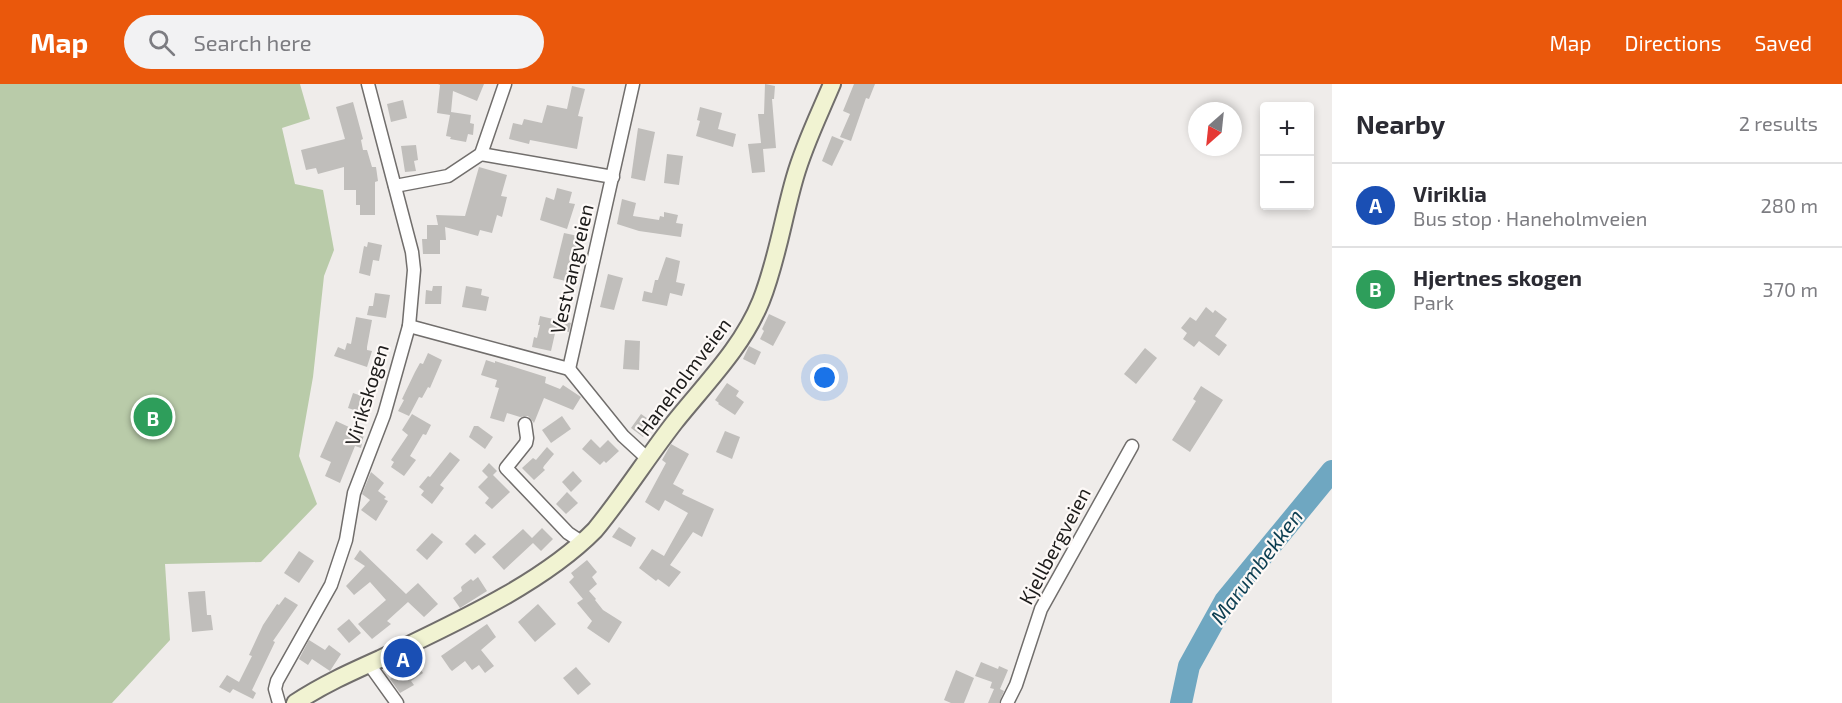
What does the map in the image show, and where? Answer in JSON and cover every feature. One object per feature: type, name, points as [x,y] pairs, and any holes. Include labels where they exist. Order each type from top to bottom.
[{"type":"main road","name":"Haneholmveien","points":[[295,703],[335,680],[472,614],[534,577],[583,543],[612,510],[648,459],[730,354],[754,316],[770,275],[804,150],[832,84]]},
{"type":"street","name":"Virikskogen","points":[[279,703],[276,689],[280,674],[323,602],[340,562],[354,492],[377,436],[409,326],[414,270],[412,252],[368,84]]},
{"type":"street","points":[[395,186],[448,176],[482,154],[505,84]]},
{"type":"street","name":"Vestvangveien","points":[[569,369],[614,177],[633,84]]},
{"type":"street","points":[[482,154],[614,177]]},
{"type":"street","points":[[409,326],[569,369],[624,436],[648,459]]},
{"type":"street","points":[[525,424],[526,443],[506,468],[568,533],[583,543]]},
{"type":"street","name":"Kjellbergveien","points":[[1007,703],[1016,686],[1041,609],[1132,446]]},
{"type":"street","points":[[369,664],[397,703]]},
{"type":"green space","points":[[0,84],[300,84],[310,119],[282,128],[295,184],[323,190],[334,250],[324,276],[313,377],[299,456],[317,504],[261,562],[165,564],[170,640],[112,703],[0,703]]},
{"type":"building","points":[[438,84],[484,84],[477,101],[453,91],[451,112],[471,115],[470,123],[474,124],[473,135],[468,134],[466,142],[446,136],[450,115],[437,113],[440,85]]},
{"type":"building","points":[[765,84],[775,86],[774,99],[772,99],[776,148],[763,149],[765,172],[752,173],[748,144],[761,143],[758,114],[764,114]]},
{"type":"building","points":[[854,84],[875,84],[869,99],[866,98],[851,141],[840,137],[850,114],[843,111]]},
{"type":"building","points":[[572,86],[585,89],[578,116],[583,117],[577,149],[530,140],[529,144],[509,139],[513,123],[522,125],[524,119],[542,123],[547,105],[567,109]]},
{"type":"building","points":[[403,100],[407,118],[391,122],[387,104]]},
{"type":"building","points":[[353,102],[363,139],[361,140],[363,150],[367,150],[372,167],[376,167],[378,181],[375,182],[375,215],[360,215],[360,205],[356,205],[356,190],[344,190],[344,167],[318,174],[316,168],[306,170],[301,150],[345,139],[336,107]]},
{"type":"building","points":[[700,107],[722,113],[718,129],[736,134],[733,147],[696,136],[700,121],[697,120]]},
{"type":"building","points":[[638,128],[655,132],[645,181],[631,178]]},
{"type":"building","points":[[832,136],[844,141],[832,166],[822,161]]},
{"type":"building","points":[[416,145],[418,160],[414,161],[416,171],[405,172],[401,146]]},
{"type":"building","points":[[667,154],[683,156],[679,185],[664,183]]},
{"type":"building","points":[[479,167],[507,175],[501,196],[507,197],[502,217],[497,215],[492,233],[480,230],[478,236],[445,227],[446,240],[440,240],[440,254],[423,254],[422,239],[427,239],[427,225],[438,225],[436,215],[465,216]]},
{"type":"building","points":[[557,188],[572,192],[569,203],[575,204],[567,229],[540,220],[546,197],[554,200]]},
{"type":"building","points":[[622,199],[636,203],[633,216],[659,220],[660,216],[664,217],[664,212],[678,215],[676,223],[683,224],[681,237],[639,231],[617,224]]},
{"type":"building","points":[[564,233],[578,236],[570,282],[553,278]]},
{"type":"building","points":[[368,242],[382,245],[379,261],[373,260],[370,276],[359,273],[364,246],[367,247]]},
{"type":"building","points":[[666,257],[680,261],[676,282],[685,284],[682,296],[670,293],[667,306],[642,301],[644,291],[652,293],[655,280],[658,280]]},
{"type":"building","points":[[608,274],[623,278],[614,310],[600,307]]},
{"type":"building","points":[[433,286],[442,286],[441,304],[425,304],[426,290],[432,291]]},
{"type":"building","points":[[466,286],[482,289],[481,295],[489,297],[486,311],[462,307]]},
{"type":"building","points":[[375,293],[390,295],[386,318],[367,315],[369,306],[373,306]]},
{"type":"building","points":[[1206,307],[1213,313],[1215,310],[1227,319],[1215,336],[1227,345],[1219,356],[1199,341],[1194,347],[1183,339],[1187,333],[1181,328],[1190,317],[1196,321]]},
{"type":"building","points":[[769,314],[786,322],[773,346],[760,339]]},
{"type":"building","points":[[540,316],[571,323],[569,332],[556,329],[551,351],[532,347],[534,337],[537,338]]},
{"type":"building","points":[[356,317],[372,320],[367,350],[372,351],[367,367],[334,356],[338,347],[345,350],[347,343],[351,344]]},
{"type":"building","points":[[625,340],[640,341],[639,370],[623,369]]},
{"type":"building","points":[[749,346],[761,352],[755,365],[743,359]]},
{"type":"building","points":[[1145,348],[1157,358],[1136,384],[1124,374]]},
{"type":"building","points":[[428,353],[442,360],[430,388],[428,387],[422,398],[419,397],[409,416],[398,411],[415,372],[420,363],[423,364]]},
{"type":"building","points":[[486,360],[546,377],[545,383],[560,389],[563,385],[581,397],[573,410],[544,398],[534,423],[528,416],[520,417],[507,413],[504,422],[490,418],[499,388],[495,387],[497,380],[481,375]]},
{"type":"building","points":[[727,383],[739,391],[736,396],[744,402],[735,415],[715,400]]},
{"type":"building","points":[[1201,386],[1223,400],[1190,452],[1172,440],[1196,401],[1193,399]]},
{"type":"building","points":[[353,393],[368,398],[363,413],[348,408]]},
{"type":"building","points":[[412,414],[431,425],[410,456],[416,460],[404,476],[391,467],[394,462],[391,460],[408,435],[402,430]]},
{"type":"building","points":[[641,414],[654,423],[643,437],[631,428]]},
{"type":"building","points":[[562,416],[571,429],[551,443],[542,430]]},
{"type":"building","points":[[336,421],[364,434],[361,448],[355,446],[340,483],[325,476],[331,462],[320,457]]},
{"type":"building","points":[[474,426],[478,426],[493,437],[485,449],[469,437]]},
{"type":"building","points":[[725,431],[740,437],[732,459],[716,452]]},
{"type":"building","points":[[591,439],[600,448],[608,440],[619,451],[606,463],[604,461],[600,465],[582,449]]},
{"type":"building","points":[[671,444],[689,454],[673,484],[684,490],[682,494],[714,509],[702,537],[693,532],[670,565],[681,572],[669,587],[658,579],[656,581],[639,568],[652,549],[664,556],[688,513],[665,500],[659,511],[645,502],[666,463],[662,460]]},
{"type":"building","points":[[547,447],[554,454],[544,466],[545,470],[534,480],[522,468],[533,458],[536,460]]},
{"type":"building","points":[[450,452],[460,460],[440,485],[444,488],[432,504],[421,495],[424,491],[419,487]]},
{"type":"building","points":[[489,463],[497,471],[493,475],[510,492],[492,509],[485,503],[489,498],[478,487],[488,477],[482,471]]},
{"type":"building","points":[[573,471],[582,481],[571,492],[562,482]]},
{"type":"building","points":[[371,472],[384,483],[378,491],[388,501],[376,521],[361,510],[370,500],[362,494]]},
{"type":"building","points":[[567,492],[578,503],[566,514],[556,504]]},
{"type":"building","points":[[619,527],[636,538],[631,547],[612,537]]},
{"type":"building","points":[[542,528],[553,539],[541,551],[533,543],[504,570],[492,557],[523,529],[532,538]]},
{"type":"building","points":[[432,533],[443,542],[427,560],[416,550]]},
{"type":"building","points":[[475,534],[486,544],[475,554],[465,544]]},
{"type":"building","points":[[360,550],[406,594],[418,583],[438,604],[424,617],[408,602],[387,621],[391,624],[372,639],[358,624],[386,600],[370,582],[354,595],[346,586],[365,566],[354,559]]},
{"type":"building","points":[[299,551],[314,561],[299,583],[284,573]]},
{"type":"building","points":[[587,560],[597,572],[592,577],[597,584],[589,591],[603,610],[622,622],[609,643],[587,628],[592,621],[577,603],[583,599],[569,582],[574,577],[571,573]]},
{"type":"building","points":[[478,577],[487,591],[460,608],[453,598],[462,591],[463,585]]},
{"type":"building","points":[[205,591],[207,615],[211,615],[213,630],[192,632],[188,592]]},
{"type":"building","points":[[285,597],[298,605],[273,641],[275,642],[252,690],[256,693],[253,699],[233,689],[230,693],[219,687],[227,675],[239,682],[252,656],[249,655],[263,625],[277,604],[279,605]]},
{"type":"building","points":[[538,604],[556,624],[535,642],[518,622]]},
{"type":"building","points":[[349,619],[361,633],[349,643],[337,629]]},
{"type":"building","points":[[487,624],[496,637],[481,650],[494,666],[485,673],[479,665],[472,670],[465,661],[452,671],[441,656]]},
{"type":"building","points":[[309,640],[325,650],[329,645],[341,654],[330,671],[312,659],[308,665],[299,659]]},
{"type":"building","points":[[414,660],[423,673],[411,681],[414,685],[400,693],[390,679]]},
{"type":"building","points":[[981,662],[998,669],[999,666],[1008,670],[1000,689],[1004,691],[999,703],[988,703],[994,689],[990,688],[992,682],[975,676]]},
{"type":"building","points":[[576,667],[591,684],[578,695],[563,678]]},
{"type":"building","points":[[956,670],[974,678],[964,703],[951,703],[944,700]]},
{"type":"waterway","name":"Marumbekken","points":[[1181,703],[1189,666],[1225,601],[1332,471]]},
{"type":"place","name":"Hjertnes skogen","points":[[153,417]]},
{"type":"place","name":"Viriklia","points":[[403,658]]}]
